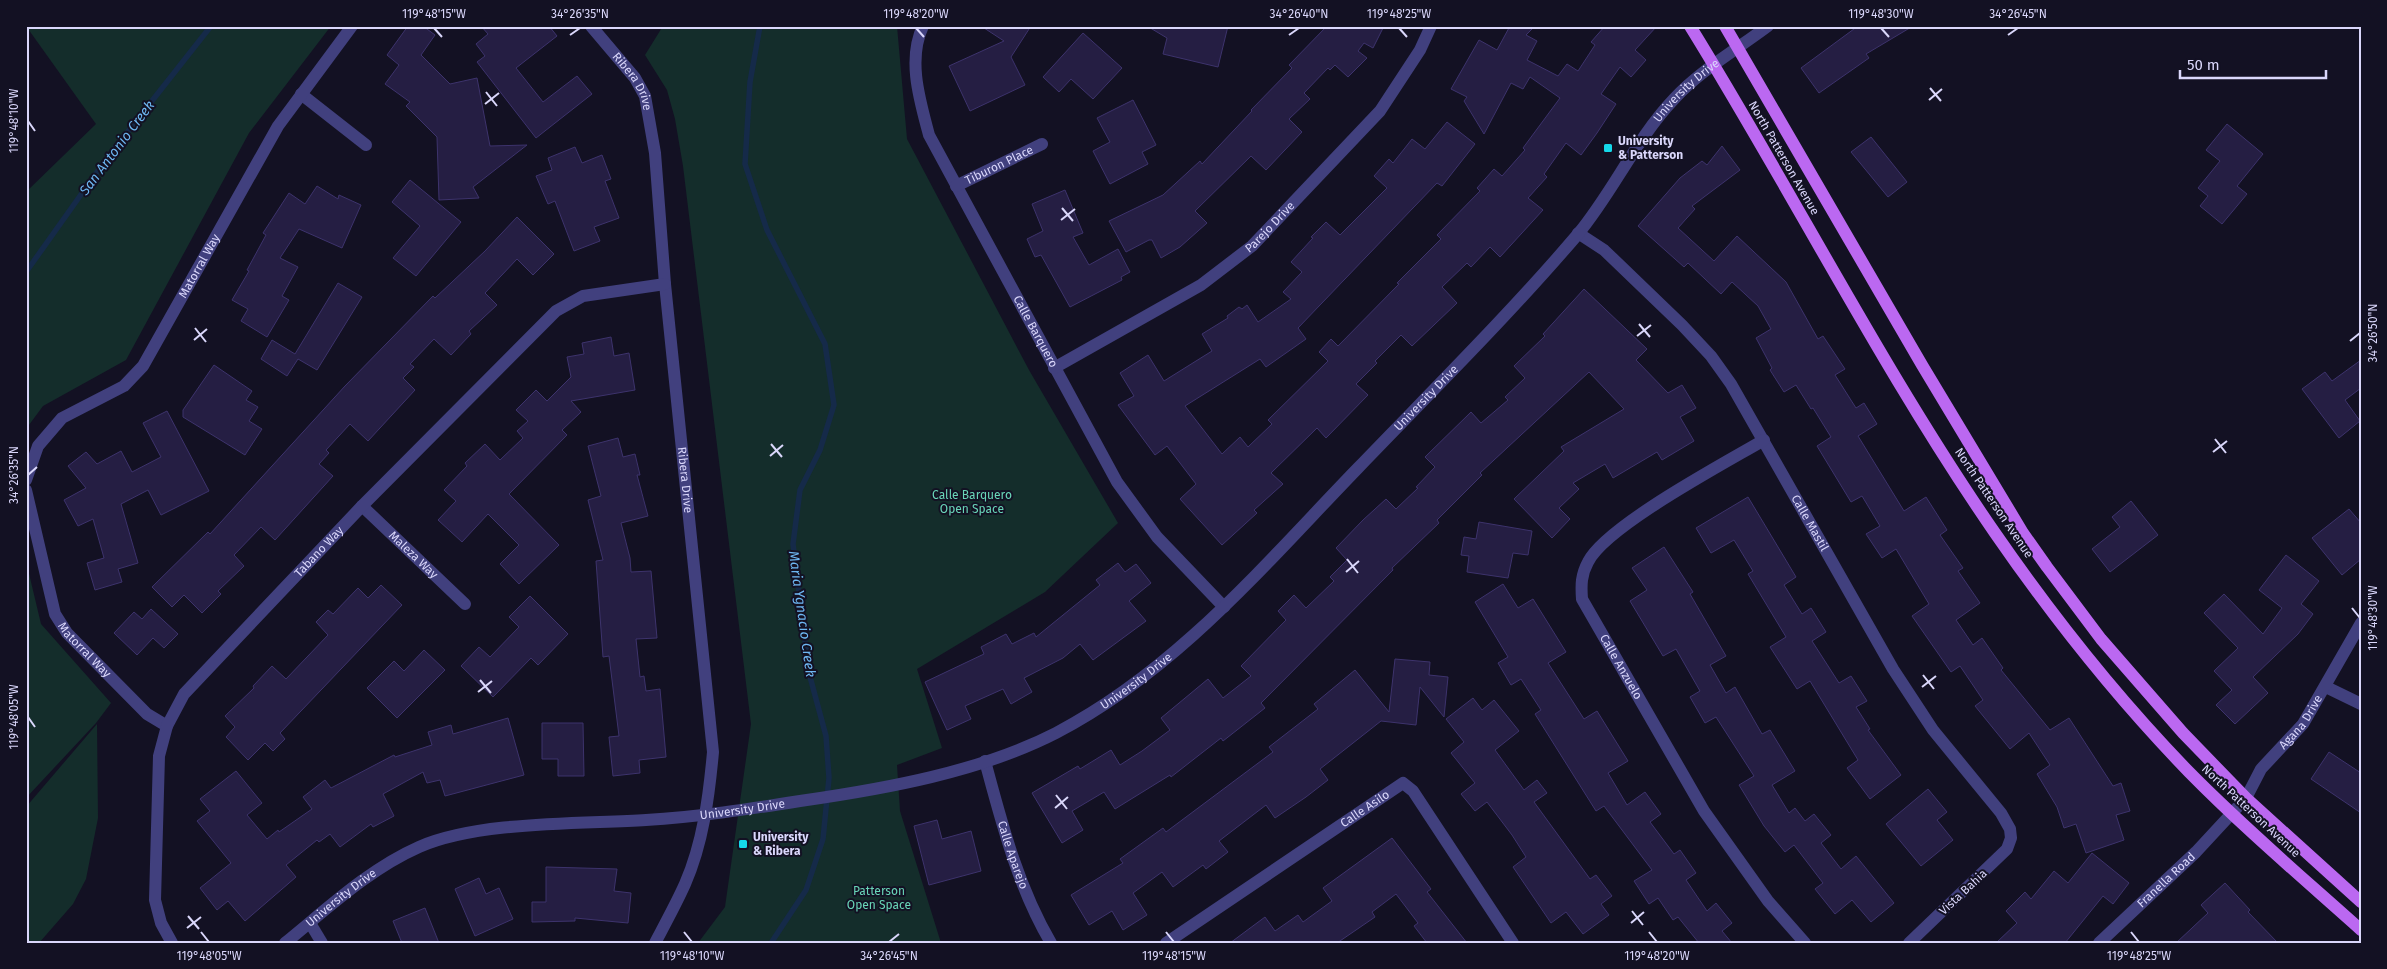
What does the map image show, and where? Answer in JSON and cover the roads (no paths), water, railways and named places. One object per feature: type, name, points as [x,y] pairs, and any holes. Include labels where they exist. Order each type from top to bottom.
[{"type":"main road","name":"North Patterson Avenue","points":[[1690,26],[1902,386],[1959,480],[1997,535],[2079,645],[2135,712],[2188,770],[2232,815],[2361,930]]},
{"type":"main road","name":"North Patterson Avenue","points":[[1725,26],[1836,219],[2023,534],[2101,639],[2149,696],[2246,798],[2361,902]]},
{"type":"street","name":"Matorral Way","points":[[26,480],[38,446],[62,418],[124,386],[143,366],[278,126],[352,26]]},
{"type":"street","name":"Ribera Drive","points":[[591,26],[635,78],[644,96],[655,153],[666,284],[713,752],[704,816],[686,883],[655,943]]},
{"type":"street","name":"Calle Barquero","points":[[923,26],[916,56],[918,97],[929,135],[1117,482],[1157,537],[1224,607]]},
{"type":"street","name":"Parejo Drive","points":[[1054,368],[1201,285],[1252,246],[1380,111],[1420,50],[1431,26]]},
{"type":"street","name":"University Drive","points":[[285,943],[376,870],[417,848],[444,838],[504,828],[704,816],[882,789],[985,762],[1053,734],[1112,700],[1168,658],[1224,607],[1530,288],[1578,233],[1613,187],[1652,126],[1673,100],[1714,65],[1768,26]]},
{"type":"street","points":[[301,94],[366,146]]},
{"type":"street","name":"Tiburon Place","points":[[956,186],[1042,144]]},
{"type":"street","name":"Calle Mastil","points":[[1578,233],[1604,250],[1711,356],[1731,384],[1764,440],[1894,669],[1933,730],[2001,813],[2010,829],[2011,838]]},
{"type":"street","name":"Tabano Way","points":[[172,943],[161,923],[155,900],[159,756],[167,726],[184,694],[362,506],[556,311],[583,296],[666,284]]},
{"type":"street","name":"Calle Anzuelo","points":[[1764,440],[1626,524],[1588,560],[1581,581],[1582,599],[1704,811],[1768,901],[1805,943]]},
{"type":"street","name":"Matorral Way","points":[[26,490],[55,614],[67,633],[147,714],[167,726]]},
{"type":"street","name":"Maleza Way","points":[[362,506],[466,604]]},
{"type":"street","name":"Agana Drive","points":[[2232,815],[2246,798],[2256,777],[2303,724],[2326,687],[2361,622]]},
{"type":"street","points":[[2326,687],[2361,704]]},
{"type":"street","name":"Calle Aparejo","points":[[985,762],[1010,851],[1039,922],[1051,943]]},
{"type":"street","name":"Calle Asilo","points":[[1166,943],[1403,783],[1413,791],[1513,943]]},
{"type":"street","name":"Franella Road","points":[[2100,943],[2232,815]]},
{"type":"street","name":"Vista Bahia","points":[[1909,943],[1998,860],[2007,849],[2011,838]]},
{"type":"street","points":[[310,923],[322,943]]},
{"type":"waterway","name":"San Antonio Creek","points":[[26,272],[107,158],[211,26]]},
{"type":"waterway","name":"Maria Ygnacio Creek","points":[[760,26],[750,82],[745,164],[767,230],[825,344],[834,405],[820,450],[800,490],[793,544],[809,673],[826,736],[829,778],[823,839],[806,890],[771,943]]},
{"type":"place","name":"University & Patterson","points":[[1608,148]]},
{"type":"place","name":"University & Ribera","points":[[743,844]]},
{"type":"park label","name":"Calle Barquero Open Space","points":[[972,502]]},
{"type":"park label","name":"Patterson Open Space","points":[[879,898]]}]
